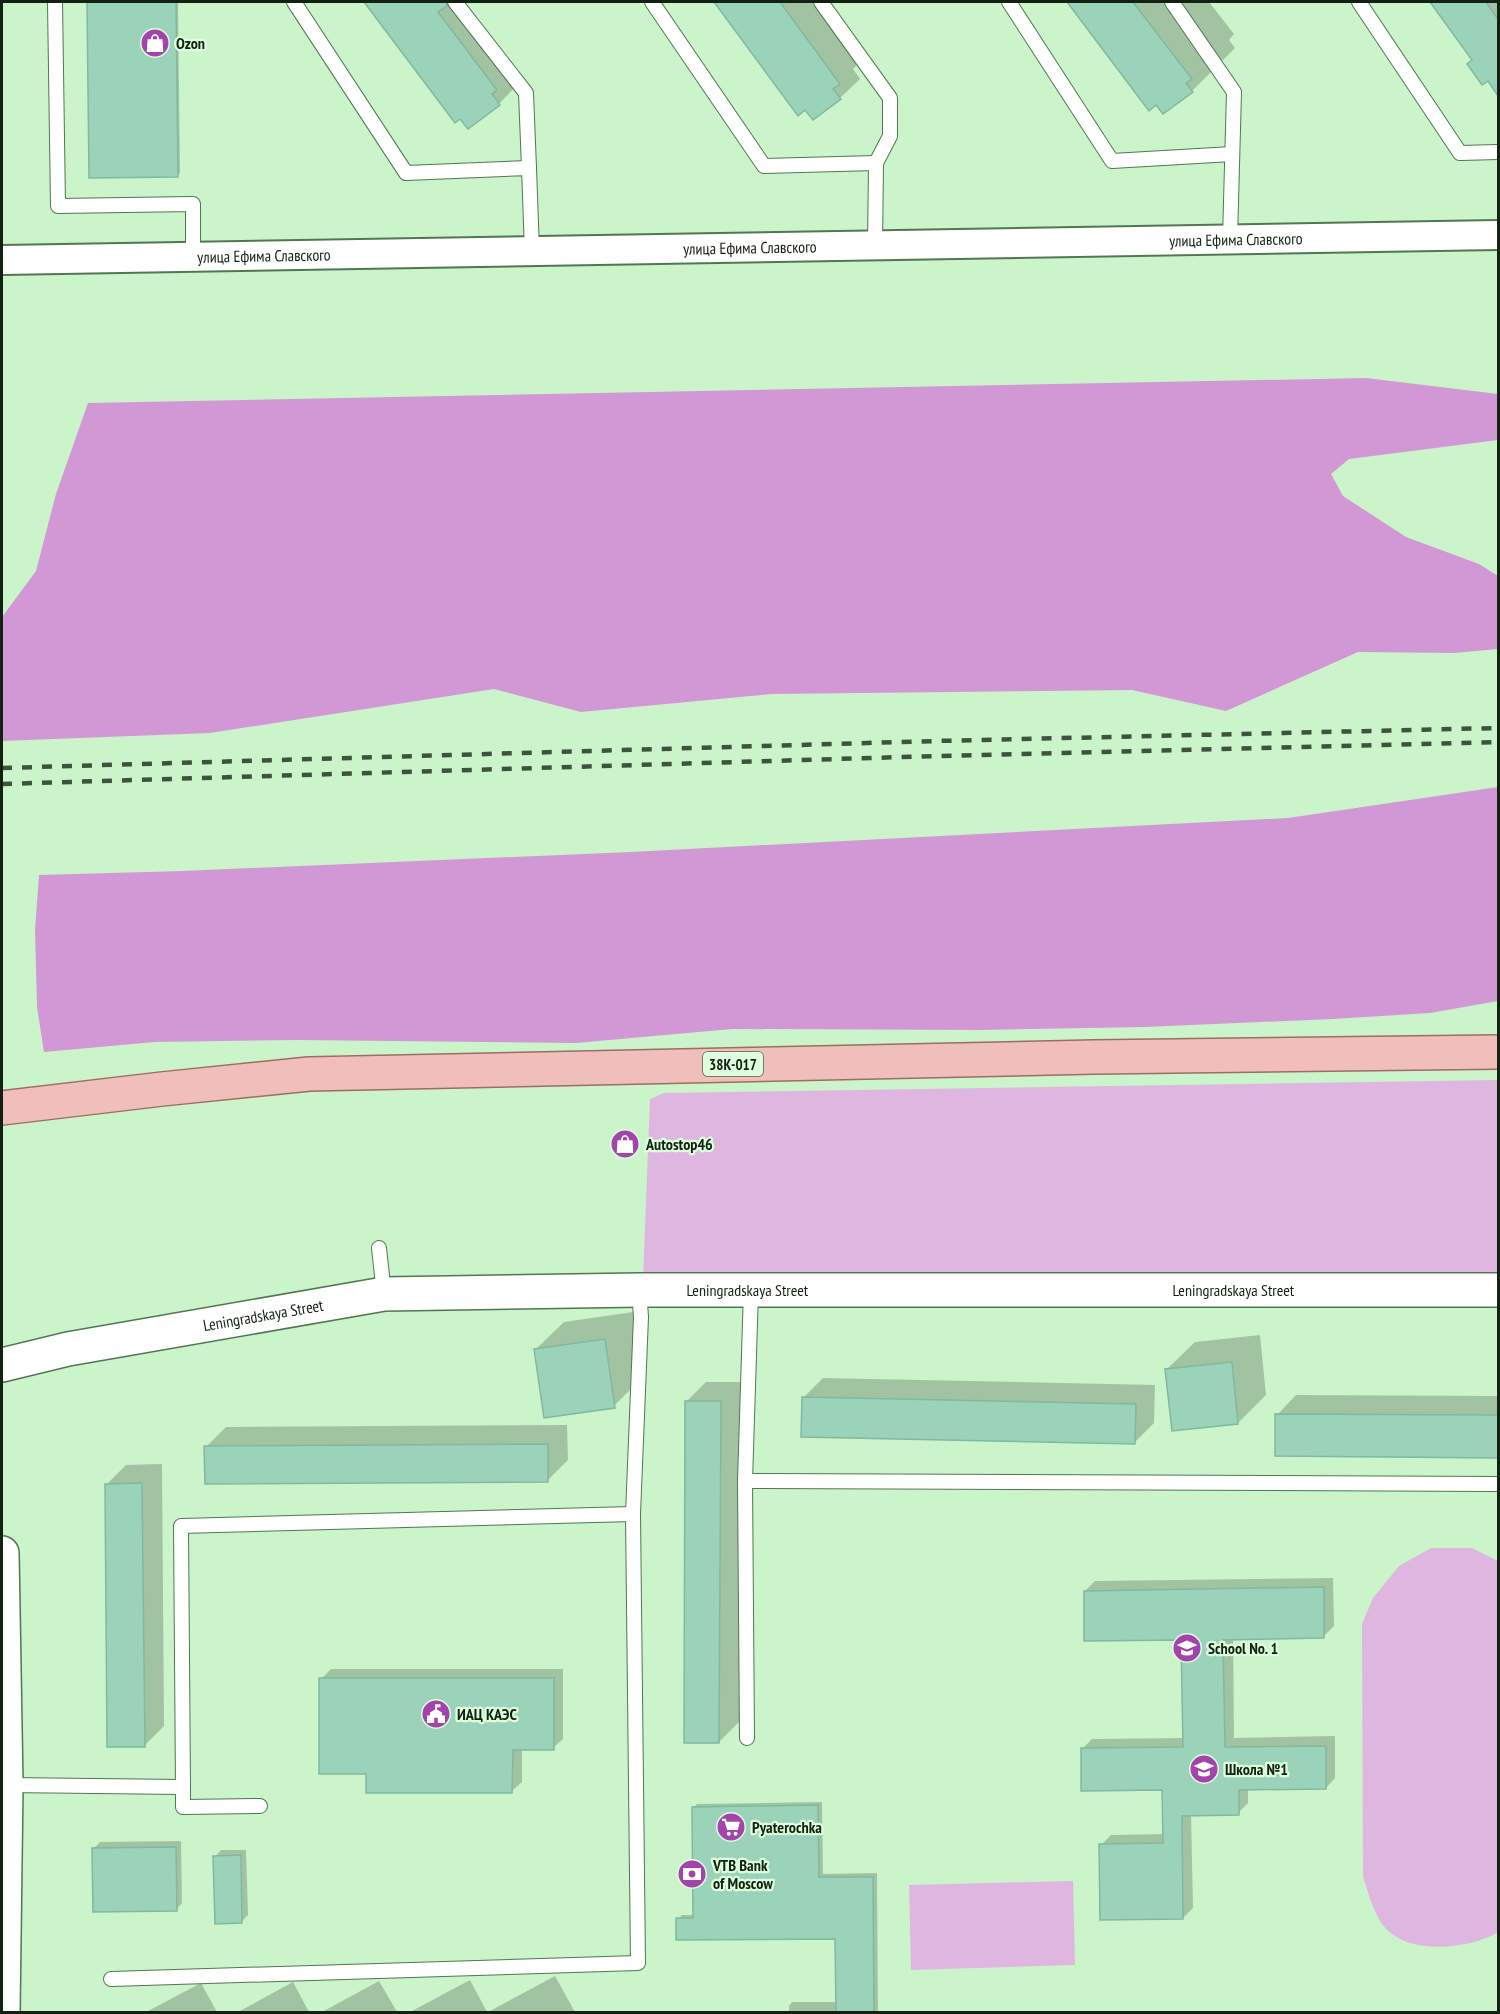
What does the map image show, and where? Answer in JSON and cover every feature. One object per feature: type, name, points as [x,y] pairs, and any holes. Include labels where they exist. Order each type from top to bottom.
[{"type":"main road","name":"38К-017","points":[[2,1108],[309,1074],[1035,1058],[1498,1052]]},
{"type":"street","name":"улица Ефима Славского","points":[[2,260],[1498,235]]},
{"type":"street","name":"Leningradskaya Street","points":[[2,1365],[68,1349],[384,1294],[639,1290],[1498,1290]]},
{"type":"street","points":[[2,1553],[6,1785],[3,2013]]},
{"type":"lane","points":[[55,2],[58,206],[193,204],[193,256]]},
{"type":"lane","points":[[294,2],[406,173],[529,168]]},
{"type":"lane","points":[[455,2],[526,93],[532,251]]},
{"type":"lane","points":[[652,2],[764,166],[876,163]]},
{"type":"lane","points":[[821,2],[890,98],[890,136],[876,163],[875,245]]},
{"type":"lane","points":[[1009,2],[1112,161],[1232,154]]},
{"type":"lane","points":[[1172,2],[1234,92],[1230,239]]},
{"type":"lane","points":[[1359,2],[1460,153],[1498,152]]},
{"type":"lane","points":[[379,1248],[384,1294]]},
{"type":"lane","points":[[111,1979],[638,1963],[633,1514],[641,1317],[639,1290]]},
{"type":"lane","points":[[747,1738],[745,1481],[751,1291]]},
{"type":"lane","points":[[745,1481],[1498,1484]]},
{"type":"lane","points":[[260,1806],[183,1807],[181,1526],[633,1514]]},
{"type":"lane","points":[[6,1785],[183,1787]]},
{"type":"shaded area","points":[[1366,378],[1498,394],[1498,440],[1349,459],[1331,474],[1343,496],[1406,537],[1479,564],[1498,576],[1498,649],[1454,653],[1358,652],[1226,711],[1132,690],[772,694],[581,712],[494,689],[210,733],[2,741],[2,617],[36,571],[56,494],[88,403]]},
{"type":"shaded area","points":[[1498,787],[1498,1001],[1430,1013],[1145,1027],[981,1030],[732,1029],[576,1043],[298,1040],[155,1042],[44,1052],[37,1007],[35,930],[39,875],[631,852],[1288,818]]},
{"type":"shaded area","points":[[1498,1080],[1498,1279],[643,1279],[650,1099],[664,1093]]},
{"type":"shaded area","points":[[1431,1548],[1472,1548],[1498,1561],[1498,1932],[1474,1942],[1445,1946],[1416,1944],[1403,1940],[1386,1929],[1377,1916],[1363,1877],[1362,1624],[1373,1598],[1399,1566]]},
{"type":"shaded area","points":[[1073,1881],[1075,1965],[911,1970],[909,1885]]},
{"type":"building","points":[[87,2],[176,2],[178,177],[89,178]]},
{"type":"building","points":[[364,2],[446,2],[447,6],[438,12],[497,90],[492,94],[500,105],[468,129],[460,119],[455,123]]},
{"type":"building","points":[[714,2],[780,2],[840,84],[833,89],[841,99],[813,120],[805,110],[798,116]]},
{"type":"building","points":[[1067,2],[1133,2],[1192,79],[1186,83],[1193,92],[1163,114],[1156,105],[1149,111]]},
{"type":"building","points":[[1430,2],[1486,2],[1498,19],[1498,96],[1488,81],[1482,85],[1467,64],[1472,60]]},
{"type":"building","points":[[605,1339],[615,1408],[544,1418],[534,1349]]},
{"type":"building","points":[[1232,1362],[1238,1424],[1172,1431],[1165,1369]]},
{"type":"building","points":[[802,1397],[1136,1404],[1135,1444],[801,1437]]},
{"type":"building","points":[[685,1401],[721,1401],[719,1743],[684,1743]]},
{"type":"building","points":[[1275,1414],[1498,1415],[1498,1458],[1275,1456]]},
{"type":"building","points":[[548,1444],[548,1482],[205,1484],[204,1446]]},
{"type":"building","points":[[142,1483],[145,1747],[107,1747],[105,1484]]},
{"type":"building","name":"Школа №1","points":[[1324,1587],[1324,1638],[1223,1640],[1225,1747],[1326,1746],[1326,1789],[1239,1790],[1239,1815],[1182,1816],[1183,1919],[1100,1920],[1099,1844],[1163,1843],[1162,1790],[1081,1791],[1081,1748],[1183,1747],[1181,1640],[1084,1641],[1084,1591]]},
{"type":"building","name":"ИАЦ КАЭС","points":[[319,1678],[554,1678],[554,1750],[513,1750],[512,1793],[366,1793],[366,1774],[319,1774]]},
{"type":"building","points":[[818,1805],[819,1877],[873,1877],[874,2013],[836,2013],[835,1939],[676,1940],[676,1918],[693,1918],[692,1807]]},
{"type":"building","points":[[176,1847],[177,1911],[93,1912],[92,1848]]},
{"type":"building","points":[[241,1855],[242,1923],[215,1924],[213,1856]]},
{"type":"railway","points":[[2,768],[936,741],[1498,728]]},
{"type":"railway","points":[[2,784],[1498,742]]},
{"type":"place","name":"Ozon","points":[[155,43]]},
{"type":"place","name":"Autostop46","points":[[625,1144]]},
{"type":"place","name":"School No. 1","points":[[1187,1648]]},
{"type":"place","name":"ИАЦ КАЭС","points":[[436,1714]]},
{"type":"place","name":"Школа №1","points":[[1204,1769]]},
{"type":"place","name":"Pyaterochka","points":[[731,1827]]},
{"type":"place","name":"VTB Bank of Moscow","points":[[692,1874]]}]
